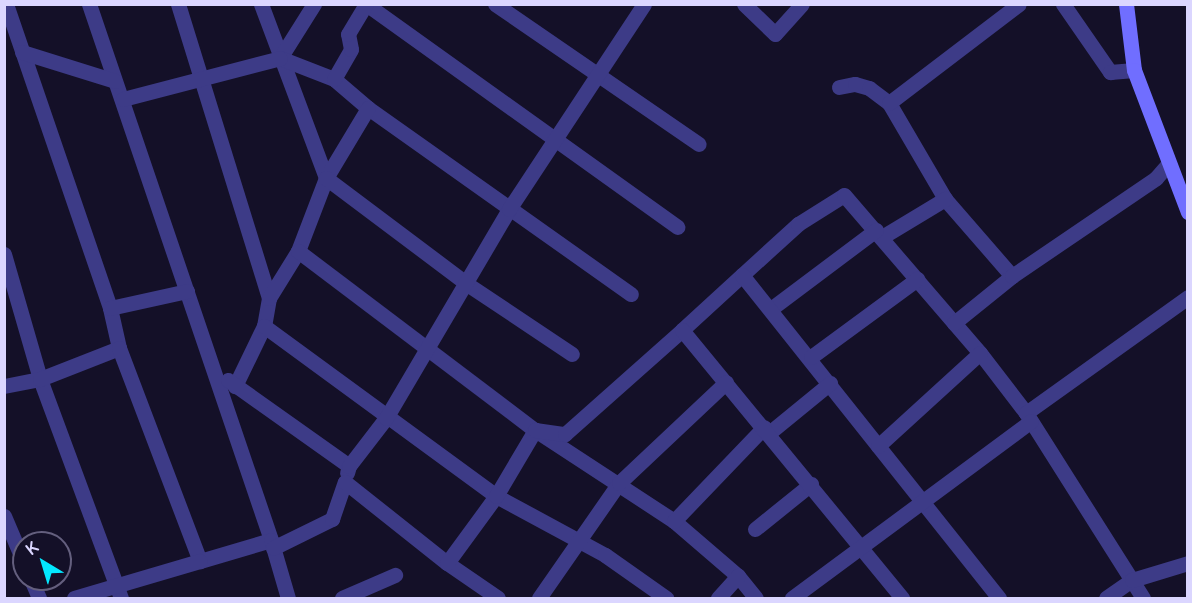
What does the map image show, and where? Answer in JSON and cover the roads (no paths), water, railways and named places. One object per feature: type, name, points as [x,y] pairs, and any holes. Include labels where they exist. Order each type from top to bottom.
[{"type":"main road","points":[[1126,4],[1134,70],[1188,212]]},
{"type":"street","points":[[6,4],[110,308],[119,348],[200,561]]},
{"type":"street","points":[[89,4],[123,99],[288,598]]},
{"type":"street","points":[[178,4],[269,298]]},
{"type":"street","points":[[261,4],[326,178],[467,284],[572,354]]},
{"type":"street","points":[[280,58],[314,4]]},
{"type":"street","points":[[334,80],[351,49],[348,34],[366,4],[553,141],[677,227]]},
{"type":"street","points":[[495,4],[699,144]]},
{"type":"street","points":[[744,4],[776,34],[802,4]]},
{"type":"street","points":[[889,103],[1019,4]]},
{"type":"street","points":[[1063,4],[1110,72],[1134,70]]},
{"type":"street","points":[[74,598],[119,593],[200,561],[272,544],[332,519],[349,466],[386,418],[467,284],[509,209],[639,6]]},
{"type":"street","points":[[22,52],[115,81]]},
{"type":"street","points":[[123,99],[280,58],[334,80],[368,108],[632,294]]},
{"type":"street","points":[[839,87],[855,84],[869,88],[889,103],[945,199],[1012,276]]},
{"type":"street","points":[[235,386],[264,326],[269,298],[298,251],[326,178],[368,108]]},
{"type":"street","points":[[954,323],[1012,276],[1156,178],[1168,164]]},
{"type":"street","points":[[535,430],[566,434],[798,224],[844,195],[980,353],[1028,417],[1143,598]]},
{"type":"street","points":[[772,308],[879,233],[945,199]]},
{"type":"street","points":[[298,251],[427,351],[535,430],[674,521],[738,576],[756,598]]},
{"type":"street","points":[[4,254],[40,379],[119,593]]},
{"type":"street","points":[[742,274],[811,357],[878,446],[999,598]]},
{"type":"street","points":[[811,357],[917,279]]},
{"type":"street","points":[[110,308],[187,291]]},
{"type":"street","points":[[792,598],[1188,297]]},
{"type":"street","points":[[264,326],[386,418],[496,496],[605,555],[666,598]]},
{"type":"street","points":[[682,330],[811,484],[902,598]]},
{"type":"street","points":[[4,386],[40,379],[119,348]]},
{"type":"street","points":[[878,446],[980,353]]},
{"type":"street","points":[[213,368],[349,466]]},
{"type":"street","points":[[539,598],[619,483],[726,382]]},
{"type":"street","points":[[674,521],[766,430],[830,383]]},
{"type":"street","points":[[447,563],[496,496],[535,430]]},
{"type":"street","points":[[345,482],[447,563],[498,598]]},
{"type":"street","points":[[755,528],[811,484]]},
{"type":"street","points":[[4,516],[12,535]]},
{"type":"street","points":[[1106,598],[1132,580],[1188,563]]},
{"type":"street","points":[[342,598],[375,593],[395,575]]},
{"type":"street","points":[[718,598],[738,576]]}]
